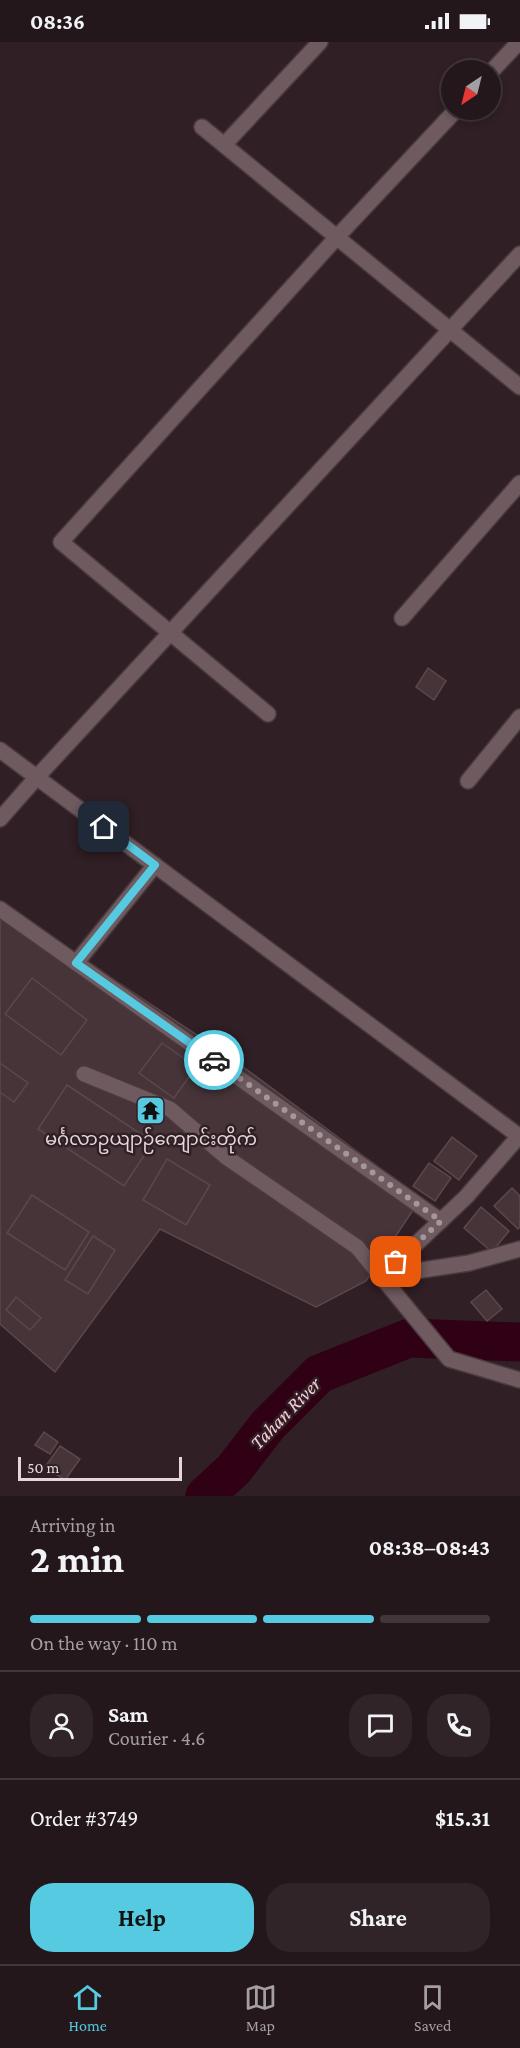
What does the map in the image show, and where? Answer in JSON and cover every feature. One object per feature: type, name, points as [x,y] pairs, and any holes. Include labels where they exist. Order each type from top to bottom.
[{"type":"street","points":[[224,145],[320,42]]},
{"type":"street","points":[[501,61],[519,42]]},
{"type":"street","points":[[268,714],[61,542],[337,237],[447,120]]},
{"type":"street","points":[[202,127],[520,387]]},
{"type":"street","points":[[0,819],[520,255]]},
{"type":"street","points":[[402,618],[520,483]]},
{"type":"street","points":[[468,781],[520,717]]},
{"type":"street","points":[[0,750],[520,1136],[466,1197],[382,1276]]},
{"type":"street","points":[[76,963],[155,865]]},
{"type":"street","points":[[0,909],[441,1221]]},
{"type":"street","points":[[84,1074],[170,1109],[226,1157],[357,1248],[449,1359],[520,1380]]},
{"type":"street","points":[[382,1276],[469,1263],[520,1249]]},
{"type":"building","points":[[428,668],[446,681],[434,700],[416,687]]},
{"type":"building","name":"မင်္ဂလာဥယျာဉ်ကျောင်းတိုက်","points":[[0,909],[66,948],[227,1055],[377,1166],[415,1207],[366,1281],[316,1307],[160,1229],[55,1372],[0,1324]]},
{"type":"building","points":[[32,978],[87,1020],[61,1055],[5,1014]]},
{"type":"building","points":[[162,1043],[196,1067],[174,1098],[139,1073]]},
{"type":"building","points":[[0,1063],[28,1083],[14,1102],[0,1092]]},
{"type":"building","points":[[67,1085],[153,1142],[124,1186],[38,1129]]},
{"type":"building","points":[[452,1137],[477,1156],[459,1180],[434,1161]]},
{"type":"building","points":[[167,1159],[210,1185],[186,1225],[143,1200]]},
{"type":"building","points":[[429,1163],[451,1178],[435,1201],[413,1186]]},
{"type":"building","points":[[512,1188],[520,1196],[520,1227],[518,1229],[494,1206]]},
{"type":"building","points":[[32,1195],[89,1232],[65,1270],[7,1233]]},
{"type":"building","points":[[481,1207],[509,1231],[492,1252],[464,1228]]},
{"type":"building","points":[[93,1236],[115,1250],[88,1294],[65,1280]]},
{"type":"building","points":[[486,1290],[502,1309],[487,1321],[471,1302]]},
{"type":"building","points":[[16,1297],[41,1318],[30,1330],[6,1310]]},
{"type":"building","points":[[44,1432],[58,1442],[50,1454],[35,1445]]},
{"type":"building","points":[[60,1446],[80,1459],[65,1480],[45,1467]]},
{"type":"waterway","name":"Tahan River","points":[[205,1496],[234,1469],[268,1425],[319,1374],[409,1338],[520,1342]]},
{"type":"way so far","points":[[214,1060],[441,1221],[396,1262]]},
{"type":"place","name":"မင်္ဂလာဥယျာဉ်ကျောင်းတိုက်","points":[[151,1110]]},
{"type":"route","points":[[104,827],[155,865],[76,963],[214,1060]]}]
